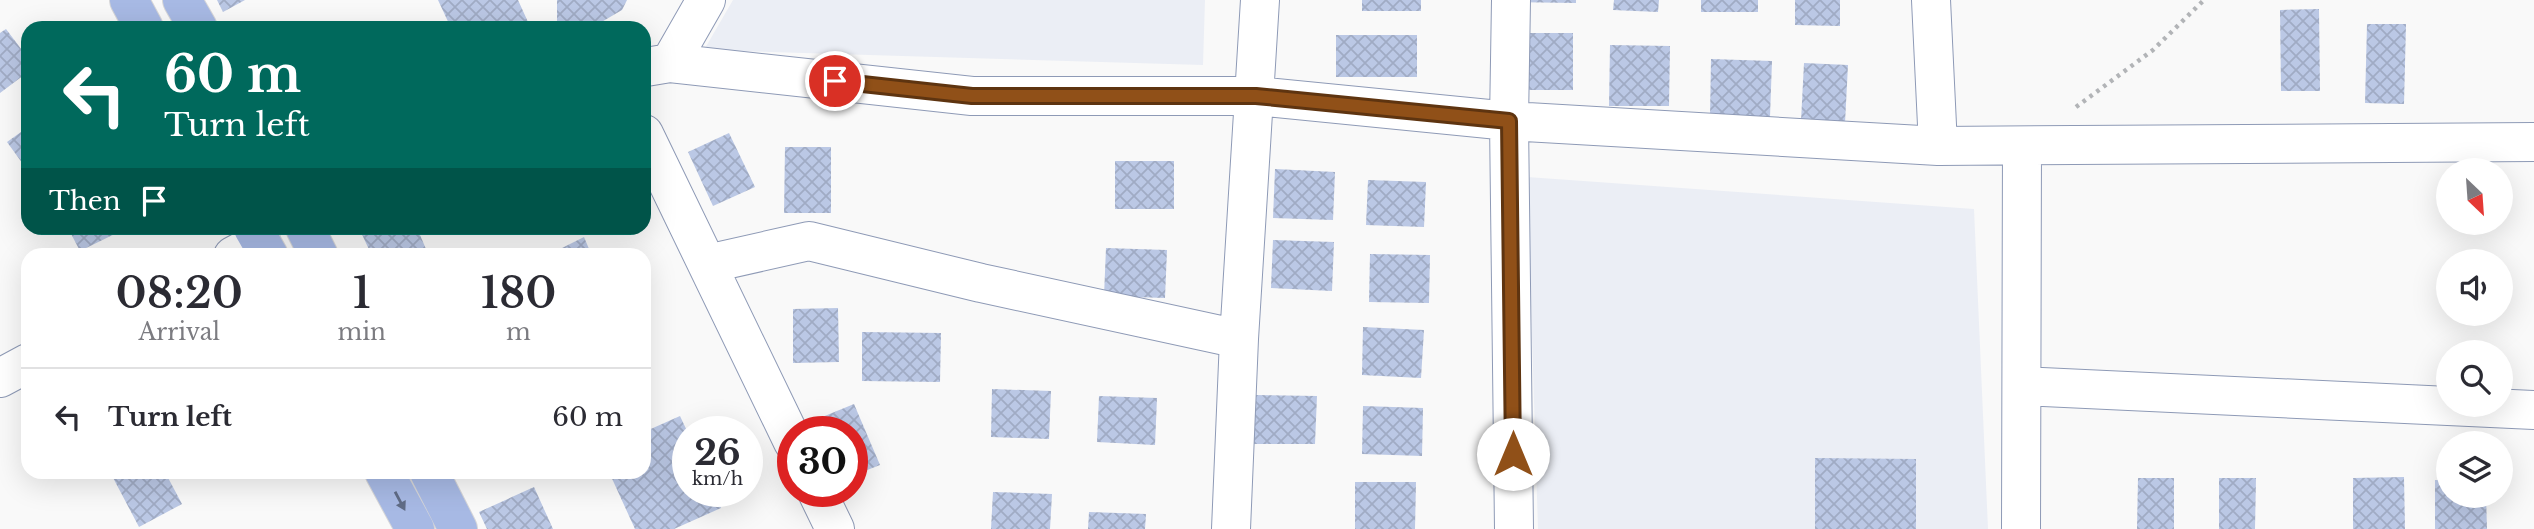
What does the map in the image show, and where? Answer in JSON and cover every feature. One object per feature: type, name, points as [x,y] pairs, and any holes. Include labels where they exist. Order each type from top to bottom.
[{"type":"main road","points":[[129,0],[140,21]]},
{"type":"main road","points":[[182,0],[194,21]]},
{"type":"main road","points":[[388,479],[415,529]]},
{"type":"main road","points":[[433,479],[458,529]]},
{"type":"street","points":[[657,65],[706,0]]},
{"type":"street","points":[[1231,529],[1239,339],[1260,0]]},
{"type":"street","points":[[1511,0],[1509,121],[1514,529]]},
{"type":"street","points":[[1931,0],[1938,146]]},
{"type":"street","points":[[657,65],[972,96],[1256,96],[1509,121],[1938,146],[2534,142]]},
{"type":"street","points":[[2021,529],[2022,146]]},
{"type":"street","points":[[651,148],[780,416]]},
{"type":"street","points":[[707,264],[809,241],[981,283],[1239,339]]},
{"type":"street","points":[[0,377],[21,366]]},
{"type":"street","points":[[2022,386],[2534,410]]},
{"type":"street","points":[[824,507],[835,529]]},
{"type":"path","points":[[2022,146],[2153,50],[2204,0]]},
{"type":"shaded area","points":[[733,0],[1205,0],[1203,65],[704,50]]},
{"type":"shaded area","points":[[1527,177],[1974,209],[1988,529],[1538,529]]},
{"type":"building","points":[[217,0],[245,0],[223,12]]},
{"type":"building","points":[[438,0],[518,0],[528,21],[448,21]]},
{"type":"building","points":[[557,0],[627,0],[622,10],[603,21],[557,21]]},
{"type":"building","points":[[1362,0],[1421,0],[1421,11],[1362,11]]},
{"type":"building","points":[[1576,0],[1576,3],[1514,2]]},
{"type":"building","points":[[1614,0],[1659,0],[1658,12],[1613,10]]},
{"type":"building","points":[[1701,0],[1758,0],[1758,12],[1701,12]]},
{"type":"building","points":[[1795,0],[1840,0],[1840,26],[1795,25]]},
{"type":"building","points":[[2319,9],[2320,91],[2281,91],[2280,10]]},
{"type":"building","points":[[2367,24],[2406,24],[2404,104],[2365,103]]},
{"type":"building","points":[[6,29],[21,49],[21,77],[0,93],[0,33]]},
{"type":"building","points":[[1513,33],[1573,33],[1573,90],[1513,90]]},
{"type":"building","points":[[1336,35],[1417,35],[1417,77],[1336,77]]},
{"type":"building","points":[[1610,45],[1670,46],[1669,106],[1609,106]]},
{"type":"building","points":[[1711,59],[1772,61],[1770,117],[1710,117]]},
{"type":"building","points":[[1804,63],[1848,65],[1845,123],[1801,121]]},
{"type":"building","points":[[21,132],[21,161],[7,142]]},
{"type":"building","points":[[729,133],[755,187],[713,206],[688,152]]},
{"type":"building","points":[[785,147],[831,147],[831,213],[784,213]]},
{"type":"building","points":[[1115,161],[1174,161],[1174,209],[1115,209]]},
{"type":"building","points":[[1275,169],[1335,172],[1333,220],[1273,218]]},
{"type":"building","points":[[1368,180],[1426,182],[1424,227],[1366,225]]},
{"type":"building","points":[[72,235],[113,235],[86,248],[78,248]]},
{"type":"building","points":[[362,235],[420,235],[426,248],[368,248]]},
{"type":"building","points":[[584,237],[589,248],[562,248]]},
{"type":"building","points":[[1273,240],[1334,242],[1332,291],[1271,288]]},
{"type":"building","points":[[1106,248],[1167,250],[1165,298],[1104,296]]},
{"type":"building","points":[[1370,254],[1430,255],[1429,303],[1369,302]]},
{"type":"building","points":[[838,308],[839,362],[793,363],[793,309]]},
{"type":"building","points":[[1363,327],[1424,330],[1421,378],[1362,375]]},
{"type":"building","points":[[862,332],[941,333],[940,382],[862,381]]},
{"type":"building","points":[[992,389],[1051,391],[1049,439],[991,437]]},
{"type":"building","points":[[1255,395],[1317,396],[1315,444],[1254,444]]},
{"type":"building","points":[[1099,396],[1157,398],[1155,445],[1097,442]]},
{"type":"building","points":[[854,404],[859,416],[825,416]]},
{"type":"building","points":[[1363,406],[1423,408],[1422,456],[1362,454]]},
{"type":"building","points":[[672,420],[672,507],[721,508],[674,529],[635,529],[612,479],[651,479],[651,429]]},
{"type":"building","points":[[868,437],[880,465],[868,470]]},
{"type":"building","points":[[1815,458],[1916,459],[1916,529],[1815,529]]},
{"type":"building","points":[[2404,477],[2405,529],[2353,529],[2353,478]]},
{"type":"building","points":[[2138,478],[2174,478],[2174,529],[2137,529]]},
{"type":"building","points":[[2219,478],[2256,478],[2255,529],[2219,529]]},
{"type":"building","points":[[114,479],[169,479],[182,504],[139,527]]},
{"type":"building","points":[[2435,480],[2436,508],[2486,508],[2487,529],[2435,529]]},
{"type":"building","points":[[1355,482],[1416,482],[1415,529],[1355,529]]},
{"type":"building","points":[[534,487],[553,529],[487,529],[479,512]]},
{"type":"building","points":[[993,492],[1052,494],[1050,529],[991,529]]},
{"type":"building","points":[[1089,512],[1146,514],[1145,529],[1088,529]]},
{"type":"route","points":[[835,81],[972,96],[1256,96],[1509,121],[1513,454]]}]
